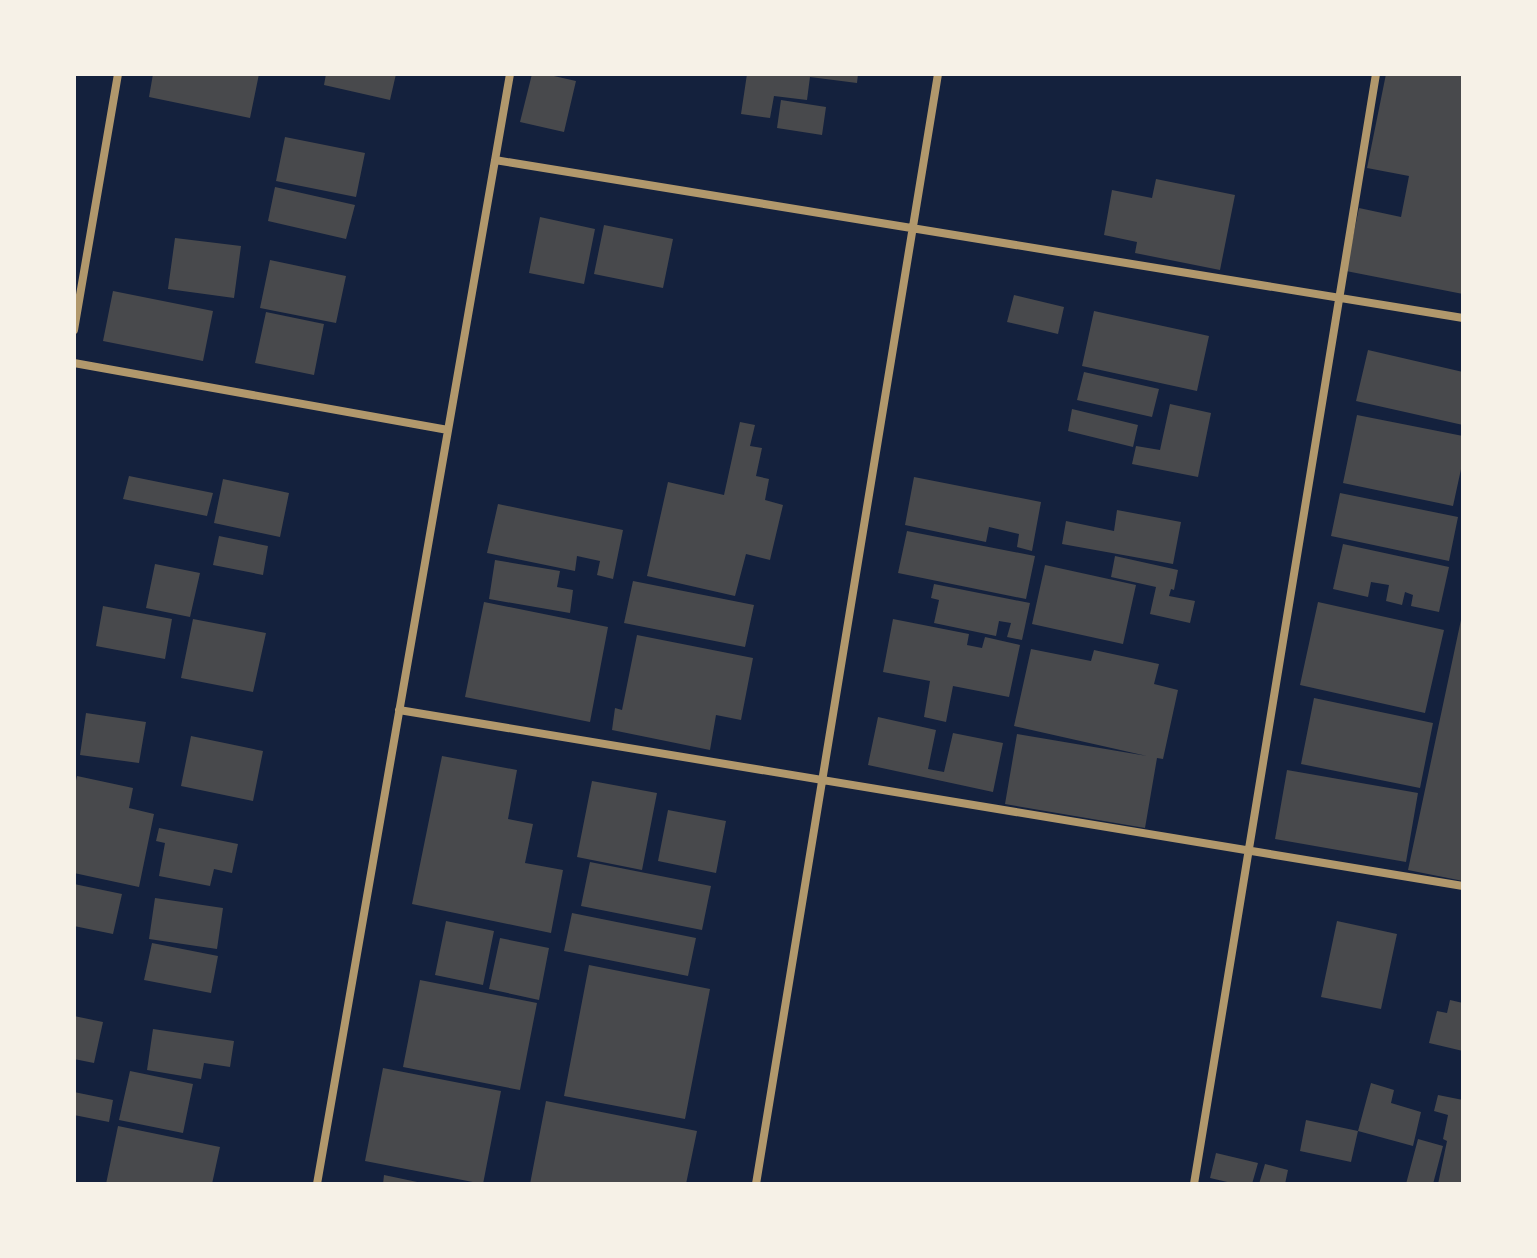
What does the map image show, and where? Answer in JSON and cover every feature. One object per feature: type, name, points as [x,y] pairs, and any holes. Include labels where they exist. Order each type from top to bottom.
[{"type":"street","points":[[74,330],[118,74]]},
{"type":"street","points":[[317,1184],[510,74]]},
{"type":"street","points":[[756,1184],[938,74]]},
{"type":"street","points":[[1194,1184],[1376,74]]},
{"type":"street","points":[[495,160],[1463,318]]},
{"type":"street","points":[[74,363],[448,430]]},
{"type":"street","points":[[399,710],[1463,886]]},
{"type":"building","points":[[153,74],[259,74],[250,118],[149,97]]},
{"type":"building","points":[[326,74],[396,74],[390,100],[324,85]]},
{"type":"building","points":[[532,74],[576,81],[564,132],[520,122]]},
{"type":"building","points":[[747,74],[858,74],[857,83],[810,77],[807,100],[774,96],[770,118],[741,114]]},
{"type":"building","points":[[1386,74],[1463,74],[1463,294],[1346,271],[1359,208],[1401,217],[1409,176],[1367,168]]},
{"type":"building","points":[[781,100],[826,107],[822,135],[777,128]]},
{"type":"building","points":[[285,137],[365,153],[356,197],[276,181]]},
{"type":"building","points":[[1156,179],[1235,195],[1220,270],[1135,253],[1137,242],[1104,235],[1112,190],[1152,198]]},
{"type":"building","points":[[275,187],[355,205],[346,239],[268,221]]},
{"type":"building","points":[[540,217],[595,229],[584,284],[529,273]]},
{"type":"building","points":[[604,225],[673,239],[663,288],[594,274]]},
{"type":"building","points":[[175,238],[241,246],[234,298],[168,289]]},
{"type":"building","points":[[270,260],[346,276],[336,323],[260,308]]},
{"type":"building","points":[[113,291],[213,311],[203,361],[103,341]]},
{"type":"building","points":[[1014,295],[1064,307],[1058,334],[1007,322]]},
{"type":"building","points":[[1094,311],[1209,336],[1197,391],[1082,366]]},
{"type":"building","points":[[266,312],[324,324],[314,375],[255,363]]},
{"type":"building","points":[[1368,350],[1463,372],[1463,425],[1356,401]]},
{"type":"building","points":[[1084,372],[1159,389],[1152,417],[1077,400]]},
{"type":"building","points":[[1170,404],[1211,413],[1198,477],[1132,464],[1136,446],[1160,450]]},
{"type":"building","points":[[1072,409],[1138,425],[1133,447],[1068,431]]},
{"type":"building","points":[[1357,415],[1463,436],[1463,460],[1453,506],[1343,483]]},
{"type":"building","points":[[740,422],[755,425],[750,446],[762,448],[756,476],[769,479],[765,500],[783,505],[770,560],[746,554],[735,596],[647,576],[668,482],[724,495]]},
{"type":"building","points":[[129,476],[213,493],[207,516],[123,499]]},
{"type":"building","points":[[914,477],[1041,502],[1032,551],[1017,547],[1019,534],[989,527],[986,542],[905,525]]},
{"type":"building","points":[[223,479],[289,493],[280,537],[214,523]]},
{"type":"building","points":[[1340,493],[1458,517],[1449,561],[1331,536]]},
{"type":"building","points":[[498,504],[623,530],[613,579],[597,575],[600,561],[577,556],[575,571],[487,553]]},
{"type":"building","points":[[1117,510],[1181,522],[1173,564],[1062,544],[1066,521],[1114,531]]},
{"type":"building","points":[[907,531],[1035,556],[1026,599],[898,573]]},
{"type":"building","points":[[219,536],[268,546],[263,575],[213,565]]},
{"type":"building","points":[[1343,544],[1449,567],[1439,612],[1411,606],[1413,595],[1405,592],[1402,605],[1386,601],[1389,585],[1371,582],[1368,597],[1333,589]]},
{"type":"building","points":[[1115,556],[1178,570],[1174,590],[1171,589],[1169,596],[1195,601],[1190,623],[1150,614],[1156,587],[1111,577]]},
{"type":"building","points":[[495,560],[560,571],[557,587],[573,590],[570,613],[489,599]]},
{"type":"building","points":[[155,564],[200,573],[190,617],[146,608]]},
{"type":"building","points":[[1045,565],[1136,585],[1123,644],[1032,624]]},
{"type":"building","points":[[633,581],[754,605],[745,647],[624,623]]},
{"type":"building","points":[[934,584],[1030,603],[1022,640],[1007,637],[1011,623],[999,621],[996,636],[934,623],[939,600],[931,598]]},
{"type":"building","points":[[484,602],[608,627],[590,722],[465,697]]},
{"type":"building","points":[[1318,602],[1444,630],[1425,713],[1300,685]]},
{"type":"building","points":[[103,606],[172,619],[165,659],[96,646]]},
{"type":"building","points":[[1463,615],[1463,881],[1408,870]]},
{"type":"building","points":[[193,619],[266,633],[253,692],[181,678]]},
{"type":"building","points":[[893,619],[969,634],[967,645],[982,648],[985,637],[1020,645],[1009,697],[953,686],[946,722],[924,717],[930,681],[883,672]]},
{"type":"building","points":[[637,635],[753,658],[741,720],[716,715],[710,750],[612,730],[615,708],[622,710]]},
{"type":"building","points":[[1031,649],[1091,661],[1094,650],[1159,664],[1154,684],[1178,690],[1163,759],[1157,758],[1145,828],[1005,804],[1017,734],[1147,756],[1014,726]]},
{"type":"building","points":[[1314,698],[1433,723],[1420,788],[1301,764]]},
{"type":"building","points":[[86,713],[146,722],[139,763],[80,755]]},
{"type":"building","points":[[878,717],[936,730],[928,769],[944,772],[953,733],[1003,743],[993,792],[868,765]]},
{"type":"building","points":[[191,736],[263,751],[253,801],[181,786]]},
{"type":"building","points":[[442,756],[517,770],[508,819],[533,824],[525,863],[563,870],[551,933],[412,904]]},
{"type":"building","points":[[1287,770],[1418,793],[1406,862],[1275,839]]},
{"type":"building","points":[[77,776],[133,788],[129,808],[154,814],[139,887],[74,873],[74,790]]},
{"type":"building","points":[[592,781],[657,793],[642,870],[577,857]]},
{"type":"building","points":[[668,810],[726,821],[716,873],[658,861]]},
{"type":"building","points":[[159,828],[238,844],[232,873],[214,869],[210,886],[159,876],[165,843],[156,841]]},
{"type":"building","points":[[590,862],[711,886],[702,930],[581,906]]},
{"type":"building","points":[[74,884],[122,894],[113,934],[74,926]]},
{"type":"building","points":[[155,898],[223,908],[217,949],[149,939]]},
{"type":"building","points":[[572,913],[696,938],[688,976],[564,951]]},
{"type":"building","points":[[446,921],[494,931],[483,985],[435,975]]},
{"type":"building","points":[[1337,921],[1397,934],[1381,1009],[1321,997]]},
{"type":"building","points":[[500,938],[549,948],[539,1000],[489,989]]},
{"type":"building","points":[[152,943],[218,956],[211,993],[144,980]]},
{"type":"building","points":[[589,965],[710,989],[685,1119],[564,1096]]},
{"type":"building","points":[[420,980],[537,1003],[520,1090],[403,1067]]},
{"type":"building","points":[[1450,1000],[1463,1003],[1463,1051],[1429,1043],[1437,1011],[1447,1013]]},
{"type":"building","points":[[74,1016],[103,1022],[94,1063],[74,1059]]},
{"type":"building","points":[[153,1029],[234,1041],[230,1067],[204,1063],[201,1079],[147,1070]]},
{"type":"building","points":[[383,1068],[501,1091],[483,1184],[365,1161]]},
{"type":"building","points":[[130,1071],[193,1084],[183,1133],[119,1120]]},
{"type":"building","points":[[1371,1083],[1394,1090],[1391,1103],[1421,1112],[1413,1146],[1358,1131]]},
{"type":"building","points":[[74,1092],[113,1100],[109,1122],[74,1115]]},
{"type":"building","points":[[1438,1095],[1463,1100],[1463,1184],[1438,1184],[1447,1141],[1443,1139],[1448,1115],[1434,1111]]},
{"type":"building","points":[[546,1101],[697,1131],[686,1184],[530,1184]]},
{"type":"building","points":[[1306,1120],[1358,1131],[1351,1162],[1300,1151]]},
{"type":"building","points":[[118,1126],[220,1147],[212,1184],[106,1184]]},
{"type":"building","points":[[1418,1139],[1443,1146],[1433,1184],[1406,1184]]},
{"type":"building","points":[[1216,1153],[1258,1163],[1252,1184],[1210,1178]]},
{"type":"building","points":[[1265,1164],[1288,1170],[1285,1184],[1259,1184]]},
{"type":"building","points":[[384,1175],[422,1183],[422,1184],[383,1184]]}]
